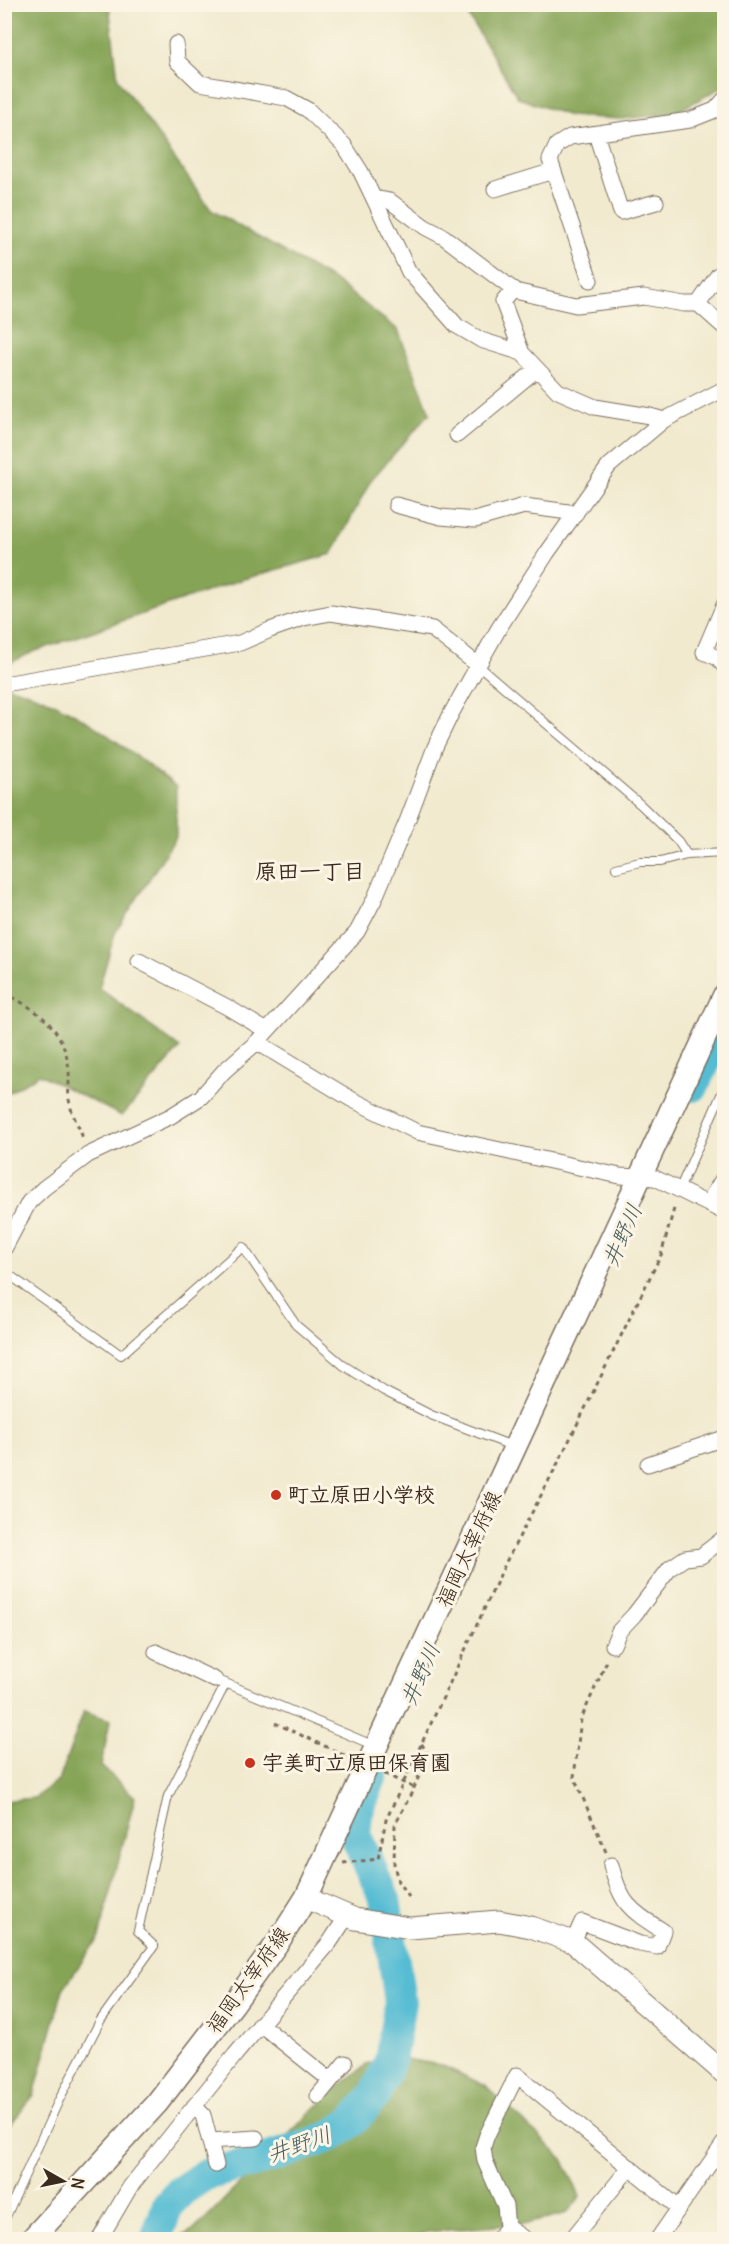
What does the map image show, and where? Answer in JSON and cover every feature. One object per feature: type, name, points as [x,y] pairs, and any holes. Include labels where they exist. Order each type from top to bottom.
[{"type":"main road","name":"福岡太宰府線","points":[[31,2240],[157,2103],[234,2003],[306,1898],[724,996]]},
{"type":"street","points":[[176,44],[177,61],[200,83],[286,98],[308,110],[344,145],[361,172],[409,272],[457,326],[480,340],[522,353]]},
{"type":"street","points":[[590,280],[550,160],[557,145],[570,137],[690,120],[715,110],[724,100]]},
{"type":"street","points":[[596,134],[621,212],[656,202]]},
{"type":"street","points":[[495,189],[553,171]]},
{"type":"street","points":[[374,198],[390,201],[425,227],[444,237],[514,289],[576,305],[644,297],[684,304],[698,303],[724,327]]},
{"type":"street","points":[[698,303],[718,275],[724,275]]},
{"type":"street","points":[[514,289],[502,302],[522,353],[558,391],[595,407],[664,420]]},
{"type":"street","points":[[457,435],[537,369]]},
{"type":"street","points":[[4,1249],[29,1202],[61,1173],[88,1155],[171,1116],[201,1097],[224,1071],[262,1037],[357,932],[374,900],[404,829],[435,747],[478,665],[541,563],[609,466],[664,420],[724,389]]},
{"type":"street","points":[[396,505],[441,517],[475,520],[524,506],[576,513]]},
{"type":"street","points":[[724,605],[704,652],[718,658],[724,666]]},
{"type":"street","points":[[4,684],[240,643],[304,618],[331,613],[432,629],[478,665]]},
{"type":"street","points":[[139,960],[227,1007],[262,1037],[351,1100],[417,1132],[620,1176],[655,1178],[724,1212]]},
{"type":"street","points":[[708,1203],[724,1177]]},
{"type":"street","points":[[648,1464],[724,1438]]},
{"type":"street","points":[[613,1645],[619,1631],[670,1568],[685,1558],[701,1556],[724,1538]]},
{"type":"street","points":[[156,1652],[221,1681]]},
{"type":"street","points":[[573,1942],[582,1922],[639,1944],[657,1947],[663,1931],[633,1912],[617,1888],[611,1865]]},
{"type":"street","points":[[306,1898],[355,1919],[410,1928],[500,1921],[531,1927],[573,1942],[724,2073]]},
{"type":"street","points":[[99,2240],[130,2187],[260,2024],[330,1942],[347,1916]]},
{"type":"street","points":[[260,2024],[330,2080]]},
{"type":"street","points":[[318,2096],[345,2063]]},
{"type":"street","points":[[498,2240],[507,2226],[504,2206],[485,2161],[483,2147],[517,2075],[679,2208]]},
{"type":"street","points":[[194,2106],[203,2115],[216,2165]]},
{"type":"street","points":[[210,2141],[256,2138]]},
{"type":"street","points":[[657,2240],[724,2143]]},
{"type":"street","points":[[571,2240],[630,2167]]},
{"type":"street","points":[[507,2226],[526,2240]]},
{"type":"lane","points":[[478,665],[641,805],[678,841],[687,855]]},
{"type":"lane","points":[[616,868],[640,862],[660,862],[687,855],[724,853]]},
{"type":"lane","points":[[679,1190],[724,1088]]},
{"type":"lane","points":[[4,1271],[121,1355],[243,1247],[296,1325],[343,1365],[384,1391],[431,1415],[516,1448]]},
{"type":"lane","points":[[4,2221],[59,2100],[100,2021],[154,1946],[138,1931],[168,1796],[221,1681],[376,1746]]},
{"type":"path","points":[[4,993],[52,1024],[63,1043],[69,1069],[70,1104],[79,1124],[88,1155]]},
{"type":"path","points":[[340,1863],[378,1859],[386,1820],[421,1743],[507,1560],[558,1463],[661,1255],[679,1190]]},
{"type":"path","points":[[611,1865],[574,1777],[581,1719],[613,1645]]},
{"type":"path","points":[[275,1723],[414,1788]]},
{"type":"path","points":[[409,1897],[398,1882],[393,1841],[395,1825],[428,1754],[421,1743]]},
{"type":"green space","points":[[5,4],[109,5],[118,79],[211,210],[335,281],[398,330],[430,413],[371,480],[332,554],[237,581],[33,652],[5,665]]},
{"type":"green space","points":[[462,5],[724,5],[724,86],[673,114],[621,119],[569,116],[518,98]]},
{"type":"green space","points":[[5,686],[52,702],[74,714],[116,741],[176,787],[176,837],[115,933],[99,988],[180,1048],[122,1116],[39,1074],[5,1095]]},
{"type":"green space","points":[[84,1711],[110,1720],[101,1766],[135,1797],[99,1937],[63,1989],[34,2095],[5,2131],[5,1801],[34,1798],[59,1780]]},
{"type":"green space","points":[[394,2057],[441,2065],[486,2086],[563,2159],[580,2197],[567,2213],[530,2223],[429,2232],[405,2239],[174,2240],[195,2229],[338,2087],[366,2065]]},
{"type":"waterway","name":"井野川","points":[[693,1086],[724,1024]]},
{"type":"waterway","name":"井野川","points":[[157,2236],[168,2205],[181,2191],[205,2175],[275,2156],[332,2136],[353,2121],[375,2095],[390,2061],[400,2002],[385,1899],[355,1835],[357,1814],[372,1775]]},
{"type":"place","name":"町立原田小学校","points":[[276,1495]]},
{"type":"place","name":"宇美町立原田保育園","points":[[250,1763]]},
{"type":"district","name":"原田一丁目","points":[[310,871]]}]
